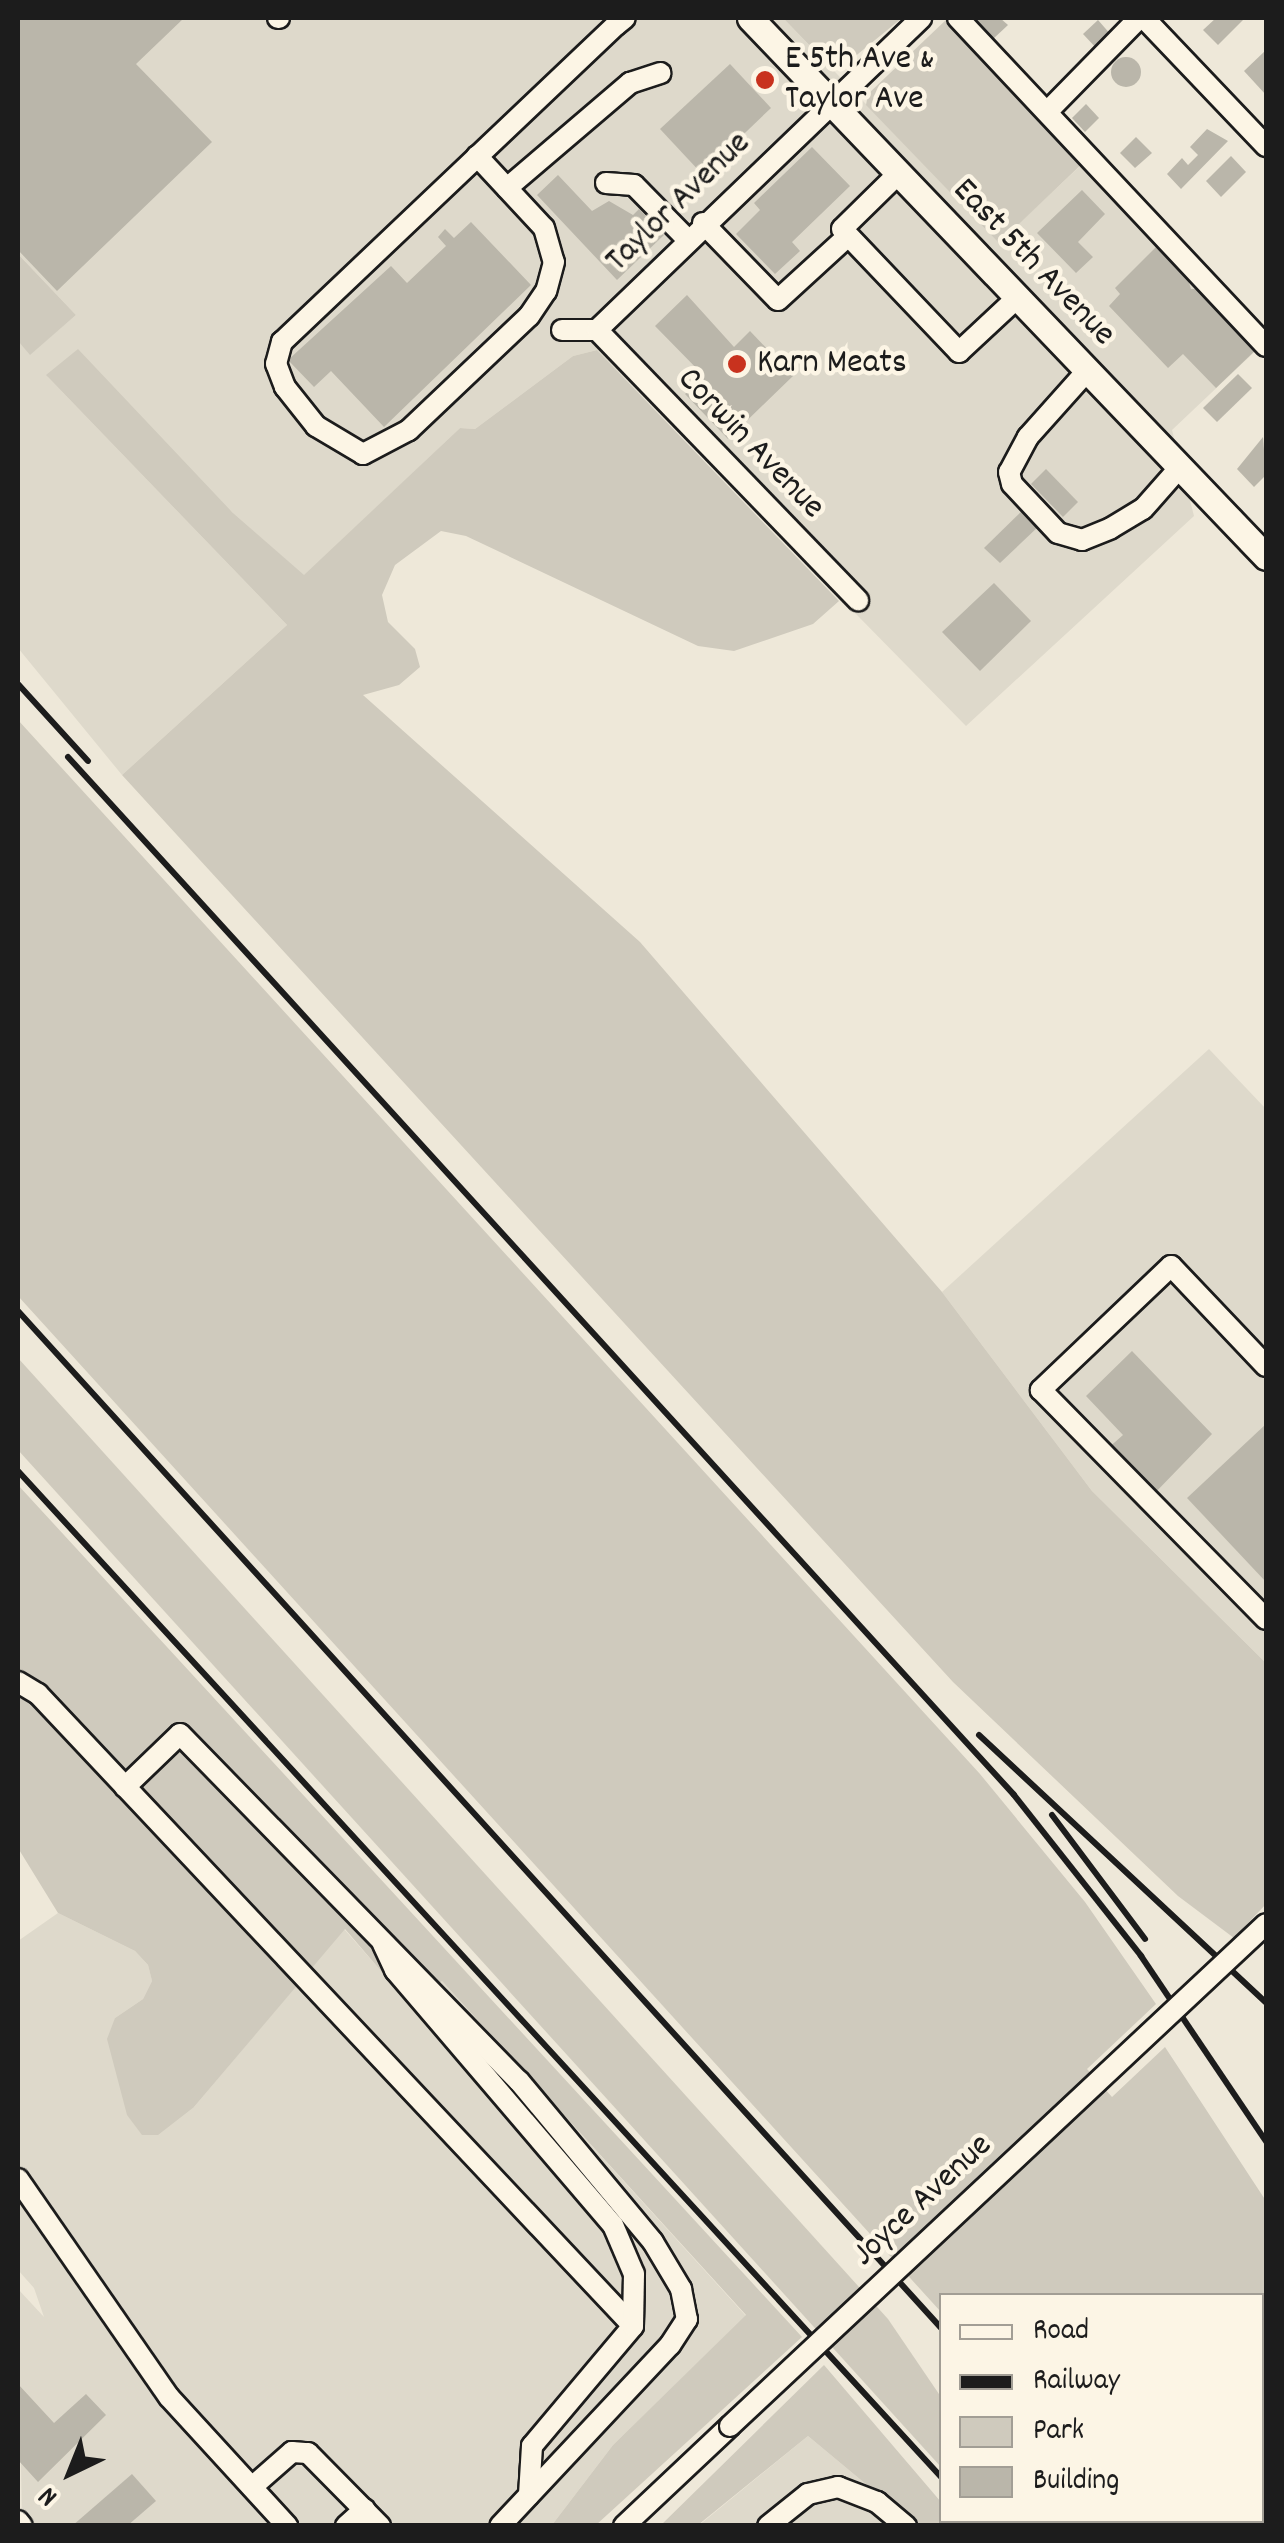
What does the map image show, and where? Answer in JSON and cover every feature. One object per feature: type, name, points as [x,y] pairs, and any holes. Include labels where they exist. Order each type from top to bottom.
[{"type":"main road","name":"East 5th Avenue","points":[[750,18],[1266,557]]},
{"type":"street","name":"Taylor Avenue","points":[[597,330],[687,238],[921,18]]},
{"type":"street","points":[[958,18],[1266,346]]},
{"type":"street","points":[[1048,112],[1141,18],[1266,146]]},
{"type":"street","points":[[478,156],[544,228],[554,262],[546,292],[529,316],[386,447],[363,454],[339,443],[285,387],[276,364],[282,342],[616,20]]},
{"type":"street","points":[[507,188],[630,83],[660,73]]},
{"type":"street","points":[[898,174],[842,229],[958,352],[1017,298]]},
{"type":"street","points":[[606,184],[634,185],[687,238]]},
{"type":"street","points":[[703,223],[778,300],[848,236]]},
{"type":"street","points":[[562,330],[597,330]]},
{"type":"street","name":"Corwin Avenue","points":[[597,330],[858,600]]},
{"type":"street","points":[[1087,370],[1028,437],[1010,472],[1012,484],[1058,533],[1082,540],[1143,509],[1180,467]]},
{"type":"street","points":[[1266,1366],[1170,1266],[1041,1390],[1266,1619]]},
{"type":"street","points":[[18,1682],[38,1694],[633,2326]]},
{"type":"street","points":[[125,1787],[180,1734],[382,1943],[406,1959],[519,2081],[653,2242],[681,2289],[687,2318],[670,2345],[500,2526]]},
{"type":"street","name":"Joyce Avenue","points":[[624,2526],[1266,1924]]},
{"type":"street","points":[[382,1943],[394,1970],[613,2225],[634,2274],[633,2326],[532,2446],[530,2495]]},
{"type":"street","points":[[18,2179],[169,2397],[288,2526]]},
{"type":"street","points":[[252,2488],[292,2452],[308,2452],[380,2526]]},
{"type":"street","points":[[768,2526],[808,2494],[838,2488],[876,2502],[906,2526]]},
{"type":"street","points":[[346,2526],[365,2509]]},
{"type":"shaded area","points":[[18,18],[783,18],[999,242],[1091,156],[1266,341],[1172,430],[1194,516],[966,726],[597,350],[573,356],[475,429],[460,428],[304,576],[232,512],[47,376],[287,625],[122,775],[18,648],[18,341],[30,354],[76,315],[18,254]]},
{"type":"shaded area","points":[[1209,1049],[1266,1109],[1266,1663],[1092,1491],[942,1292]]},
{"type":"shaded area","points":[[58,1913],[135,1951],[148,1965],[152,1981],[143,1999],[115,2018],[194,2107],[344,1929],[411,2005],[442,1981],[746,2316],[613,2445],[552,2525],[22,2526],[18,2289],[44,2317],[34,2288],[18,2270],[18,1941]]},
{"type":"shaded area","points":[[808,2436],[915,2525],[698,2526]]},
{"type":"green space","points":[[783,18],[902,18],[842,67],[815,51]]},
{"type":"green space","points":[[948,18],[1085,161],[999,243],[866,105],[868,94]]},
{"type":"green space","points":[[18,254],[76,315],[30,355],[18,341]]},
{"type":"green space","points":[[78,349],[232,512],[304,575],[460,428],[475,429],[573,356],[597,350],[839,601],[813,624],[734,651],[698,646],[466,536],[441,531],[395,565],[382,595],[388,622],[415,649],[420,667],[399,685],[363,695],[640,942],[942,1292],[1092,1491],[1266,1663],[1266,1904],[1234,1938],[1178,1896],[953,1682],[122,775],[287,625],[46,375]]},
{"type":"green space","points":[[18,720],[980,1774],[1085,1902],[1156,2004],[1087,2069],[1112,2097],[1165,2047],[1266,2201],[1266,2525],[1180,2523],[1264,2523],[1264,2293],[939,2293],[939,2310],[18,1296]]},
{"type":"green space","points":[[18,1358],[888,2319],[939,2394],[939,2465],[18,1450]]},
{"type":"green space","points":[[18,1485],[802,2337],[596,2525],[552,2525],[613,2445],[746,2315],[442,1981],[411,2006],[345,1929],[194,2107],[158,2135],[142,2135],[127,2115],[107,2039],[115,2018],[143,1999],[152,1981],[148,1965],[135,1951],[58,1913],[18,1848]]},
{"type":"green space","points":[[824,2365],[939,2500],[939,2523],[960,2525],[915,2525],[808,2436],[698,2525],[660,2526]]},
{"type":"building","points":[[18,18],[184,18],[136,64],[212,142],[57,291],[18,250]]},
{"type":"building","points":[[975,18],[1000,18],[1008,25],[992,40]]},
{"type":"building","points":[[1216,18],[1245,18],[1218,45],[1203,30]]},
{"type":"building","points":[[1098,20],[1112,36],[1098,50],[1083,34]]},
{"type":"building","points":[[1266,50],[1266,95],[1244,71]]},
{"type":"building","points":[[1126,57],[1140,66],[1141,72],[1132,86],[1126,87],[1112,78],[1111,72],[1120,58]]},
{"type":"building","points":[[730,64],[771,108],[702,174],[660,129]]},
{"type":"building","points":[[1086,104],[1099,118],[1085,132],[1072,118]]},
{"type":"building","points":[[1207,129],[1228,141],[1181,189],[1167,174],[1182,158],[1188,165],[1198,155],[1190,147]]},
{"type":"building","points":[[1136,137],[1152,153],[1135,168],[1120,153]]},
{"type":"building","points":[[812,147],[850,186],[792,242],[800,251],[775,274],[736,234],[760,210],[754,203]]},
{"type":"building","points":[[1231,156],[1246,172],[1221,197],[1206,181]]},
{"type":"building","points":[[558,175],[592,211],[609,201],[633,215],[639,209],[664,235],[617,280],[537,195]]},
{"type":"building","points":[[1082,190],[1105,214],[1078,242],[1093,257],[1076,273],[1037,233]]},
{"type":"building","points":[[471,222],[531,285],[384,427],[331,371],[314,387],[288,360],[391,266],[407,283],[446,246],[438,237],[445,229],[454,238]]},
{"type":"building","points":[[1161,242],[1183,264],[1191,289],[1207,289],[1261,345],[1216,388],[1183,354],[1168,368],[1109,306],[1120,294],[1115,288]]},
{"type":"building","name":"Karn Meats","points":[[687,295],[734,347],[750,331],[793,376],[728,439],[685,394],[704,376],[655,326]]},
{"type":"building","points":[[1238,374],[1252,388],[1217,422],[1203,408]]},
{"type":"building","points":[[1263,437],[1266,475],[1254,487],[1237,469]]},
{"type":"building","points":[[1046,469],[1078,502],[1063,517],[1031,484]]},
{"type":"building","points":[[1023,510],[1039,526],[1000,563],[984,548]]},
{"type":"building","points":[[994,583],[1031,621],[980,671],[942,632]]},
{"type":"building","points":[[1132,1351],[1212,1434],[1151,1497],[1106,1450],[1123,1435],[1086,1396]]},
{"type":"building","points":[[1266,1424],[1266,1582],[1187,1498]]},
{"type":"building","points":[[18,2384],[54,2423],[86,2394],[106,2415],[38,2482],[18,2460]]},
{"type":"building","points":[[132,2474],[156,2501],[127,2526],[72,2526]]},
{"type":"railway","points":[[18,684],[88,761]]},
{"type":"railway","points":[[68,757],[1014,1795],[1141,1956],[1266,2141]]},
{"type":"railway","points":[[18,1311],[939,2326]]},
{"type":"railway","points":[[18,1471],[939,2475]]},
{"type":"railway","points":[[979,1735],[1266,2003]]},
{"type":"railway","points":[[1052,1815],[1145,1939]]},
{"type":"place","name":"E 5th Ave & Taylor Ave","points":[[765,80]]},
{"type":"place","name":"Karn Meats","points":[[737,364]]}]
